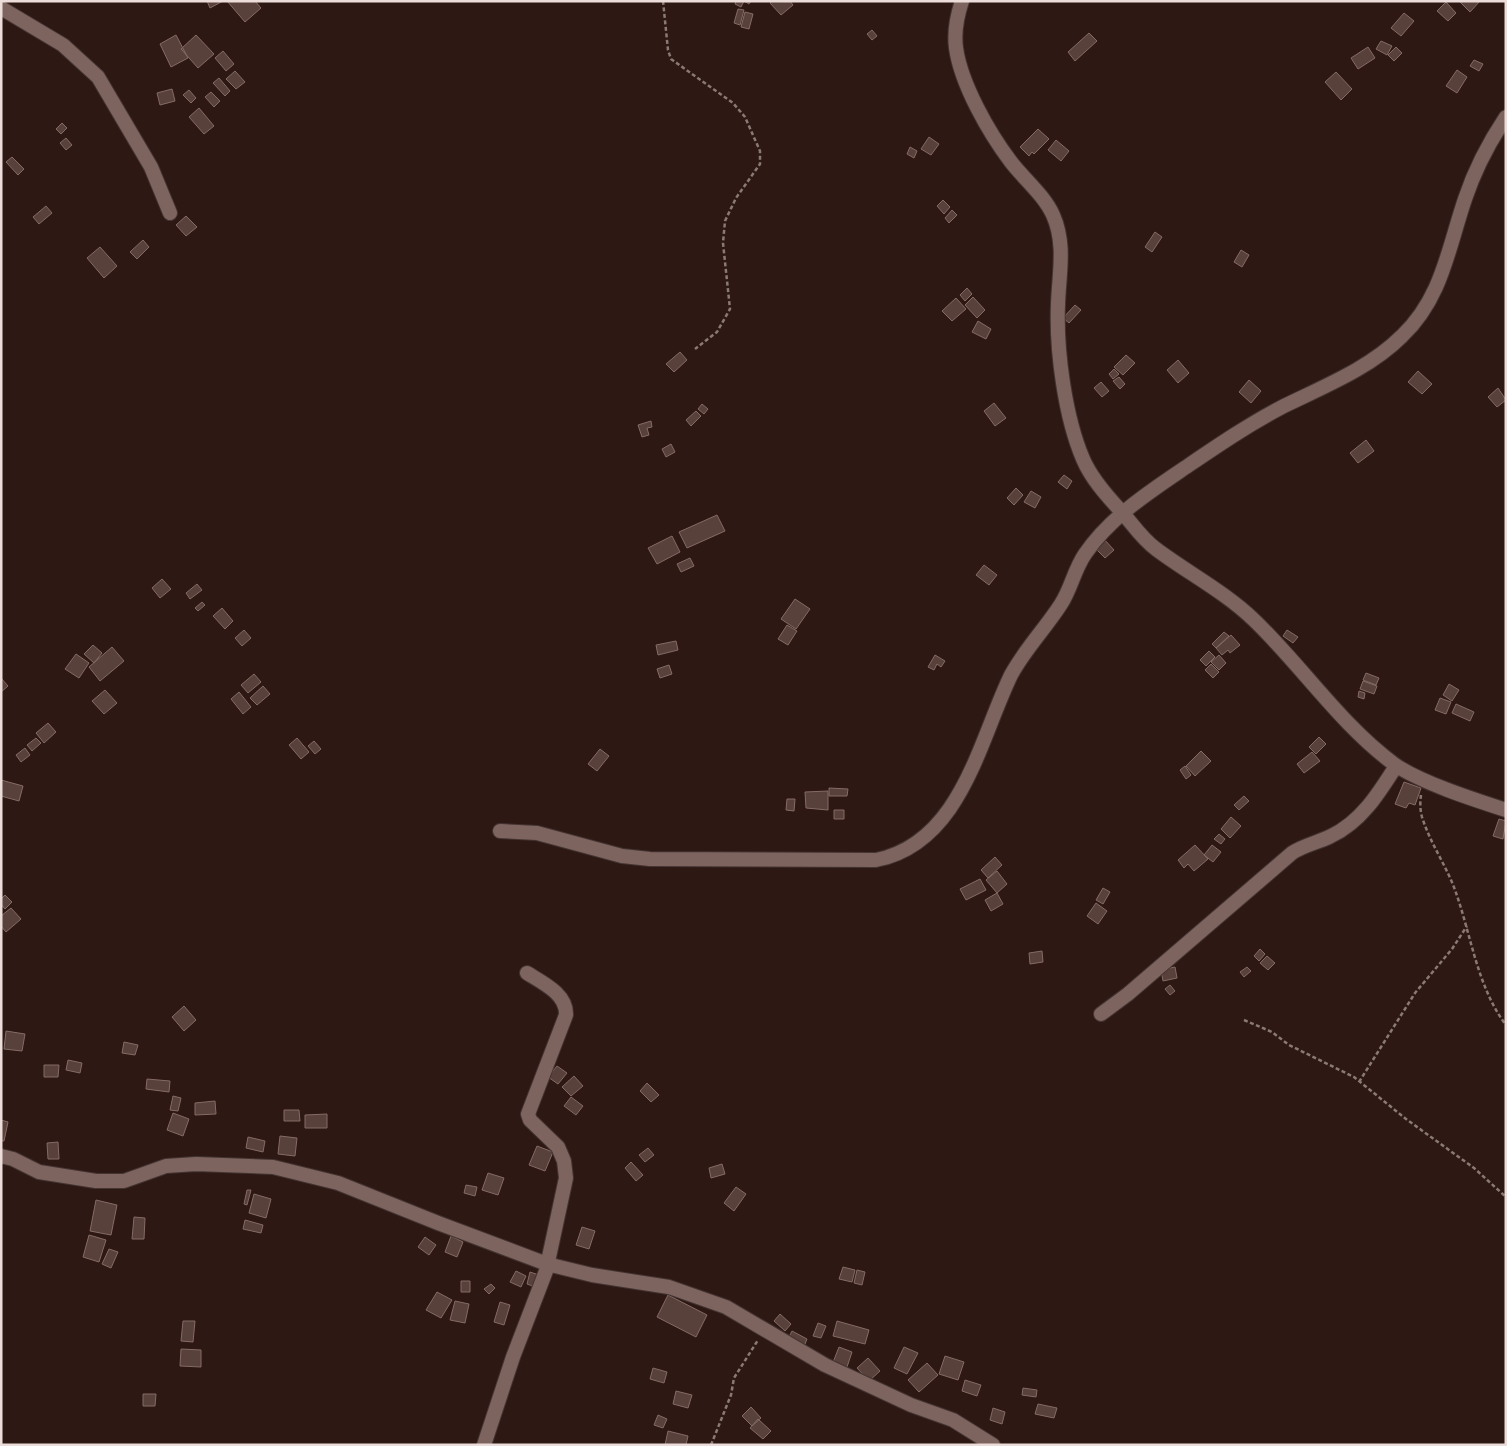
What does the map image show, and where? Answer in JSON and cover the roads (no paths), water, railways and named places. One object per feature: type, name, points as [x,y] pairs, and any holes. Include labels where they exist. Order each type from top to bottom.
[{"type":"street","points":[[962,1],[955,36],[956,50],[963,76],[1010,161],[1046,204],[1053,215],[1057,229],[1062,252],[1058,303],[1058,346],[1070,414],[1083,460],[1092,476],[1140,536],[1236,604],[1255,620],[1341,715],[1396,766],[1506,810]]},
{"type":"street","points":[[1,8],[63,46],[98,78],[151,167],[170,213]]},
{"type":"street","points":[[500,831],[537,833],[564,838],[622,856],[650,859],[876,860],[901,853],[925,838],[949,809],[972,771],[1011,676],[1029,645],[1063,601],[1076,568],[1099,535],[1122,512],[1235,434],[1363,366],[1400,338],[1422,316],[1436,290],[1466,196],[1506,117]]},
{"type":"street","points":[[1101,1014],[1128,994],[1292,853],[1304,846],[1330,837],[1356,820],[1370,806],[1396,766]]},
{"type":"street","points":[[484,1445],[548,1264],[566,1171],[558,1147],[530,1120],[528,1114],[560,1034],[566,1008],[556,992],[527,973]]},
{"type":"street","points":[[1,1156],[13,1158],[40,1172],[112,1182],[124,1181],[175,1165],[196,1164],[273,1167],[347,1186],[438,1223],[548,1264],[592,1275],[669,1287],[726,1307],[765,1328],[825,1365],[911,1405],[953,1420],[973,1439],[993,1445]]}]
